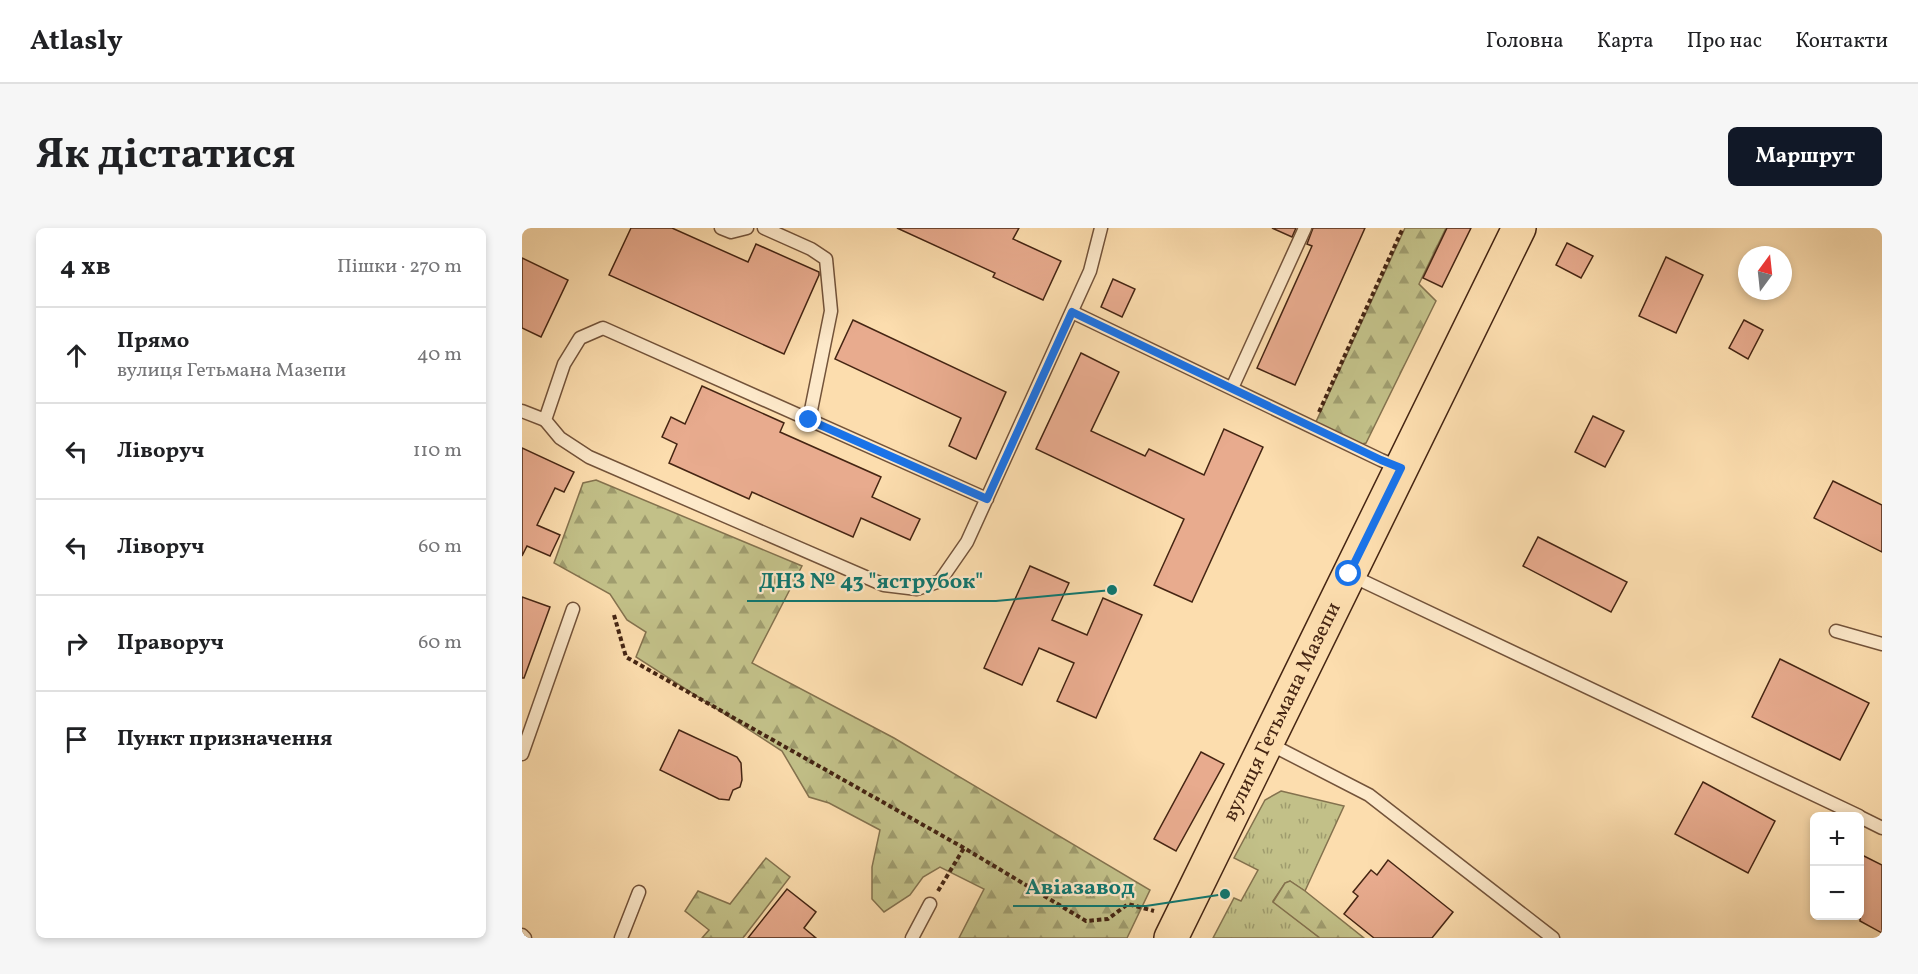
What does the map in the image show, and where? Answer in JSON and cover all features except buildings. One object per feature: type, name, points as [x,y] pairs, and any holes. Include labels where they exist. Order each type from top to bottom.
[{"type":"main road","name":"вулиця Гетьмана Мазепи","points":[[1176,928],[1519,228]]},
{"type":"lane","points":[[722,228],[731,232],[747,228]]},
{"type":"lane","points":[[764,228],[812,249],[826,259],[831,311],[809,420]]},
{"type":"lane","points":[[522,411],[545,420],[560,438],[589,457],[884,585],[918,589],[940,581],[967,542],[1090,271],[1101,228]]},
{"type":"lane","points":[[1232,388],[1305,228]]},
{"type":"lane","points":[[1072,312],[1401,468]]},
{"type":"lane","points":[[545,420],[564,364],[580,338],[603,328],[987,499]]},
{"type":"lane","points":[[1349,574],[1849,812]]},
{"type":"lane","points":[[522,754],[573,609]]},
{"type":"lane","points":[[1836,631],[1882,644]]},
{"type":"lane","points":[[1267,742],[1369,795],[1553,938]]},
{"type":"lane","points":[[1864,819],[1882,828]]},
{"type":"lane","points":[[621,938],[639,892]]},
{"type":"lane","points":[[912,938],[930,904]]},
{"type":"path","points":[[1313,426],[1403,228]]},
{"type":"path","points":[[614,615],[626,657],[964,848],[1086,921],[1108,919],[1128,904],[1176,928]]},
{"type":"path","points":[[930,904],[964,848]]},
{"type":"green space","points":[[1405,228],[1446,228],[1419,284],[1436,301],[1366,443],[1358,445],[1315,424]]},
{"type":"green space","points":[[596,480],[802,566],[752,663],[894,738],[1150,890],[1127,938],[959,938],[984,889],[940,867],[923,877],[910,895],[884,912],[872,899],[872,867],[880,830],[829,803],[809,797],[782,751],[636,657],[646,632],[627,620],[610,594],[554,563],[583,483]]},
{"type":"green space","points":[[1281,791],[1344,806],[1305,891],[1290,881],[1285,883],[1273,901],[1320,938],[1213,938],[1234,898],[1241,901],[1258,870],[1234,858],[1265,800]]},
{"type":"green space","points":[[766,858],[790,877],[743,938],[702,938],[709,930],[685,911],[698,891],[730,904]]},
{"type":"green space","points":[[1290,881],[1364,938],[1320,938],[1273,902],[1285,883]]},
{"type":"place","name":"ДНЗ № 43 \"яструбок\"","points":[[1112,590]]},
{"type":"place","name":"Авіазавод","points":[[1225,894]]},
{"type":"route","points":[[809,420],[987,499],[1072,312],[1401,468],[1349,574]]}]
